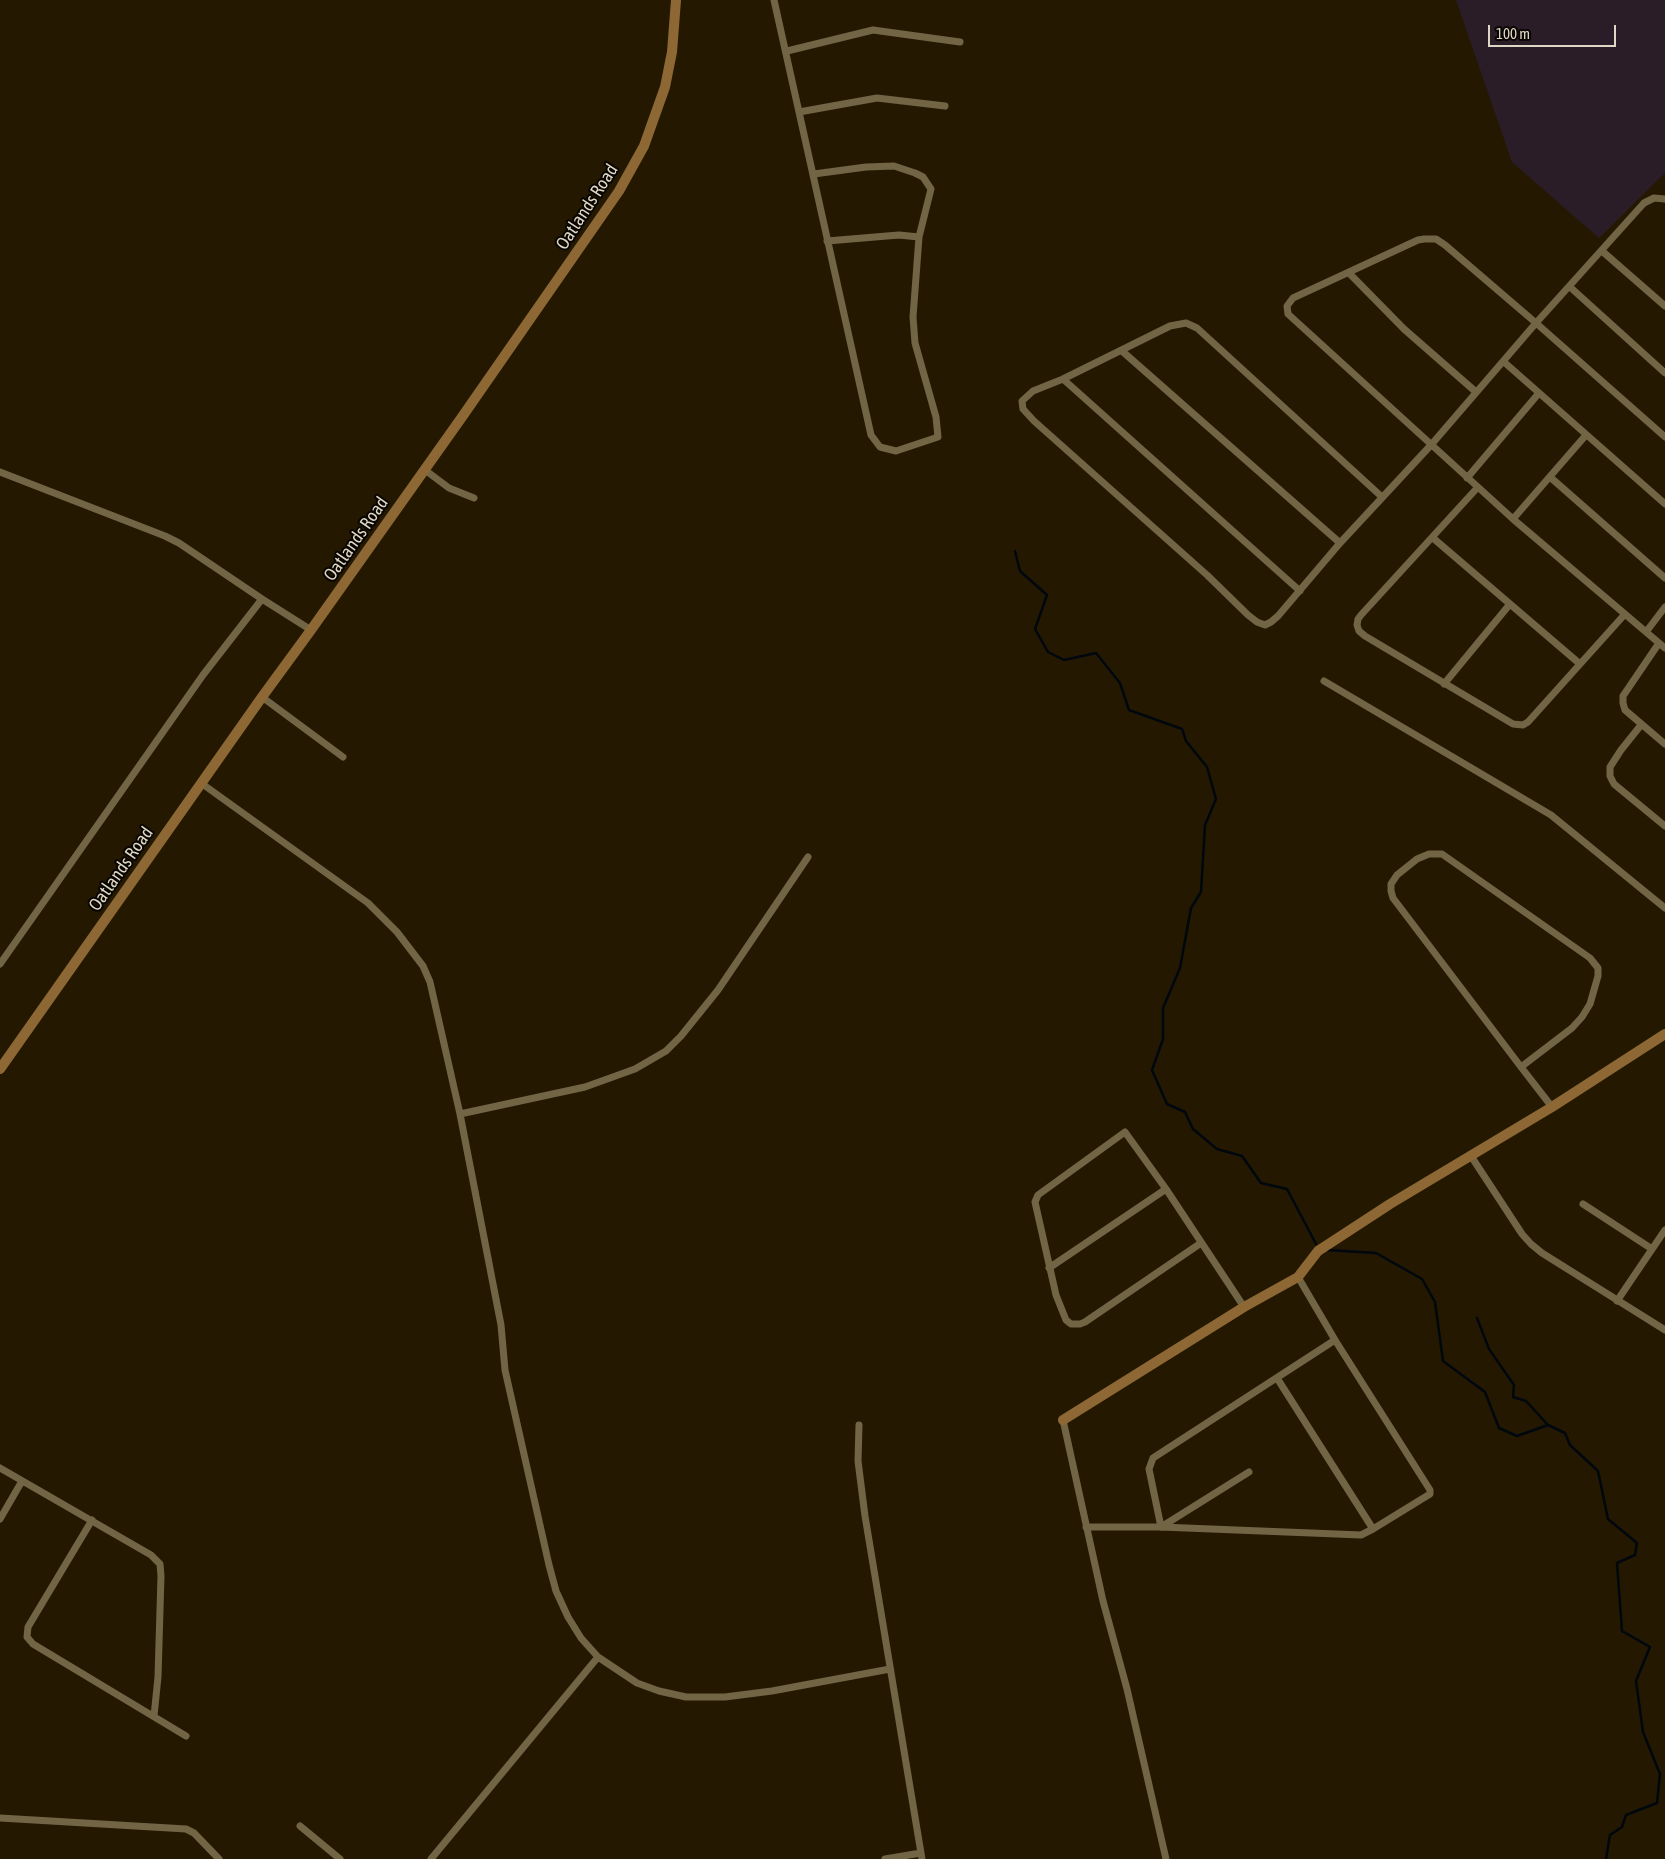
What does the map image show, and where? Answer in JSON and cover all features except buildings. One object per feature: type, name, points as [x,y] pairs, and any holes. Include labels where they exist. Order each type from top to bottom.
[{"type":"street","name":"Oatlands Road","points":[[0,1069],[607,211],[644,146],[665,87],[672,52],[676,0]]},
{"type":"street","points":[[774,0],[871,434],[880,447],[896,451],[938,437],[936,417],[915,344],[913,316],[919,238],[931,188],[923,177],[904,169],[886,166],[814,174]]},
{"type":"street","points":[[787,52],[873,30],[960,42]]},
{"type":"street","points":[[799,112],[877,98],[944,106]]},
{"type":"street","points":[[1382,497],[1192,325],[1178,324],[1170,326],[1063,379],[1033,391],[1025,396],[1022,404],[1027,414],[1207,575],[1248,615],[1260,624],[1265,625],[1271,622],[1300,591],[1340,543],[1431,445],[1536,323],[1644,204],[1654,198],[1665,199]]},
{"type":"street","points":[[827,240],[898,235],[919,238]]},
{"type":"street","points":[[1665,437],[1536,323],[1436,239],[1418,240],[1294,298],[1287,306],[1288,314],[1467,478],[1662,646],[1622,696],[1622,703],[1625,710],[1665,744]]},
{"type":"street","points":[[1602,250],[1665,306]]},
{"type":"street","points":[[1349,272],[1404,328],[1476,392]]},
{"type":"street","points":[[1570,287],[1665,373]]},
{"type":"street","points":[[1122,350],[1340,543]]},
{"type":"street","points":[[1504,362],[1665,504]]},
{"type":"street","points":[[1063,379],[1300,591]]},
{"type":"street","points":[[1467,478],[1539,393]]},
{"type":"street","points":[[1513,519],[1586,435]]},
{"type":"street","points":[[424,470],[449,488],[474,498]]},
{"type":"street","points":[[0,472],[165,536],[194,551],[262,599],[311,630]]},
{"type":"street","points":[[1550,477],[1665,578]]},
{"type":"street","points":[[1478,487],[1361,615],[1357,626],[1364,636],[1513,724],[1523,725],[1528,722],[1625,614]]},
{"type":"street","points":[[1433,538],[1580,664]]},
{"type":"street","points":[[0,964],[203,675],[262,599]]},
{"type":"street","points":[[1444,684],[1510,604]]},
{"type":"street","points":[[1646,632],[1665,607]]},
{"type":"street","points":[[1324,681],[1551,815],[1665,908]]},
{"type":"street","points":[[262,697],[343,756]]},
{"type":"street","points":[[1641,725],[1620,750],[1610,767],[1610,776],[1614,784],[1665,826]]},
{"type":"street","points":[[201,784],[368,904],[397,932],[424,966],[430,982],[460,1114],[501,1325],[505,1370],[549,1565],[556,1592],[581,1638],[598,1657],[638,1682],[659,1691],[686,1697],[725,1697],[772,1691],[890,1669]]},
{"type":"street","points":[[1521,1067],[1572,1028],[1582,1017],[1590,1004],[1598,976],[1598,968],[1590,958],[1442,854],[1429,854],[1417,859],[1394,879],[1391,884],[1393,898],[1521,1067],[1552,1107]]},
{"type":"street","points":[[460,1114],[585,1088],[635,1068],[666,1051],[681,1036],[718,990],[808,857]]},
{"type":"street","points":[[1166,1859],[1086,1527],[1063,1420],[1244,1307],[1298,1277],[1318,1251],[1390,1204],[1552,1107],[1665,1034]]},
{"type":"street","points":[[1201,1243],[1080,1324],[1071,1324],[1066,1320],[1056,1295],[1035,1210],[1035,1202],[1038,1195],[1125,1132],[1166,1189],[1244,1307]]},
{"type":"street","points":[[1471,1156],[1522,1234],[1531,1244],[1617,1301],[1665,1330]]},
{"type":"street","points":[[1049,1268],[1166,1189]]},
{"type":"street","points":[[1583,1204],[1652,1249]]},
{"type":"street","points":[[1617,1301],[1665,1230]]},
{"type":"street","points":[[1086,1527],[1161,1528],[1354,1536],[1373,1529],[1429,1495],[1430,1490],[1335,1340],[1298,1277]]},
{"type":"street","points":[[1161,1528],[1149,1469],[1153,1458],[1335,1340]]},
{"type":"street","points":[[1277,1378],[1373,1529]]},
{"type":"street","points":[[858,1425],[858,1461],[921,1856],[885,1859]]},
{"type":"street","points":[[0,1468],[151,1555],[160,1564],[158,1677],[154,1716]]},
{"type":"street","points":[[1161,1528],[1250,1472]]},
{"type":"street","points":[[0,1519],[22,1481]]},
{"type":"street","points":[[92,1520],[28,1627],[27,1637],[33,1644],[186,1736]]},
{"type":"street","points":[[431,1859],[598,1657]]},
{"type":"street","points":[[0,1818],[186,1829],[194,1833],[218,1858]]},
{"type":"street","points":[[300,1826],[340,1859]]},
{"type":"shaded area","points":[[1456,0],[1665,0],[1665,173],[1599,238],[1512,162]]},
{"type":"waterway","points":[[1015,551],[1020,571],[1047,595],[1035,629],[1048,652],[1064,660],[1096,653],[1120,683],[1129,710],[1182,729],[1186,741],[1207,767],[1216,799],[1205,825],[1201,892],[1191,908],[1180,968],[1163,1008],[1163,1039],[1152,1070],[1167,1104],[1185,1112],[1193,1129],[1217,1149],[1242,1156],[1261,1183],[1287,1189],[1316,1244]]},
{"type":"waterway","points":[[1327,1250],[1376,1253],[1422,1279],[1435,1302],[1443,1361],[1485,1392],[1499,1428],[1517,1436],[1548,1425]]},
{"type":"waterway","points":[[1477,1318],[1489,1349],[1514,1385],[1513,1397],[1526,1401],[1548,1425],[1565,1433],[1570,1445],[1598,1471],[1608,1519],[1637,1543],[1635,1555],[1617,1563],[1622,1631],[1650,1647],[1636,1681],[1643,1732],[1660,1774],[1657,1803],[1626,1815],[1622,1827],[1610,1835],[1606,1859]]}]
